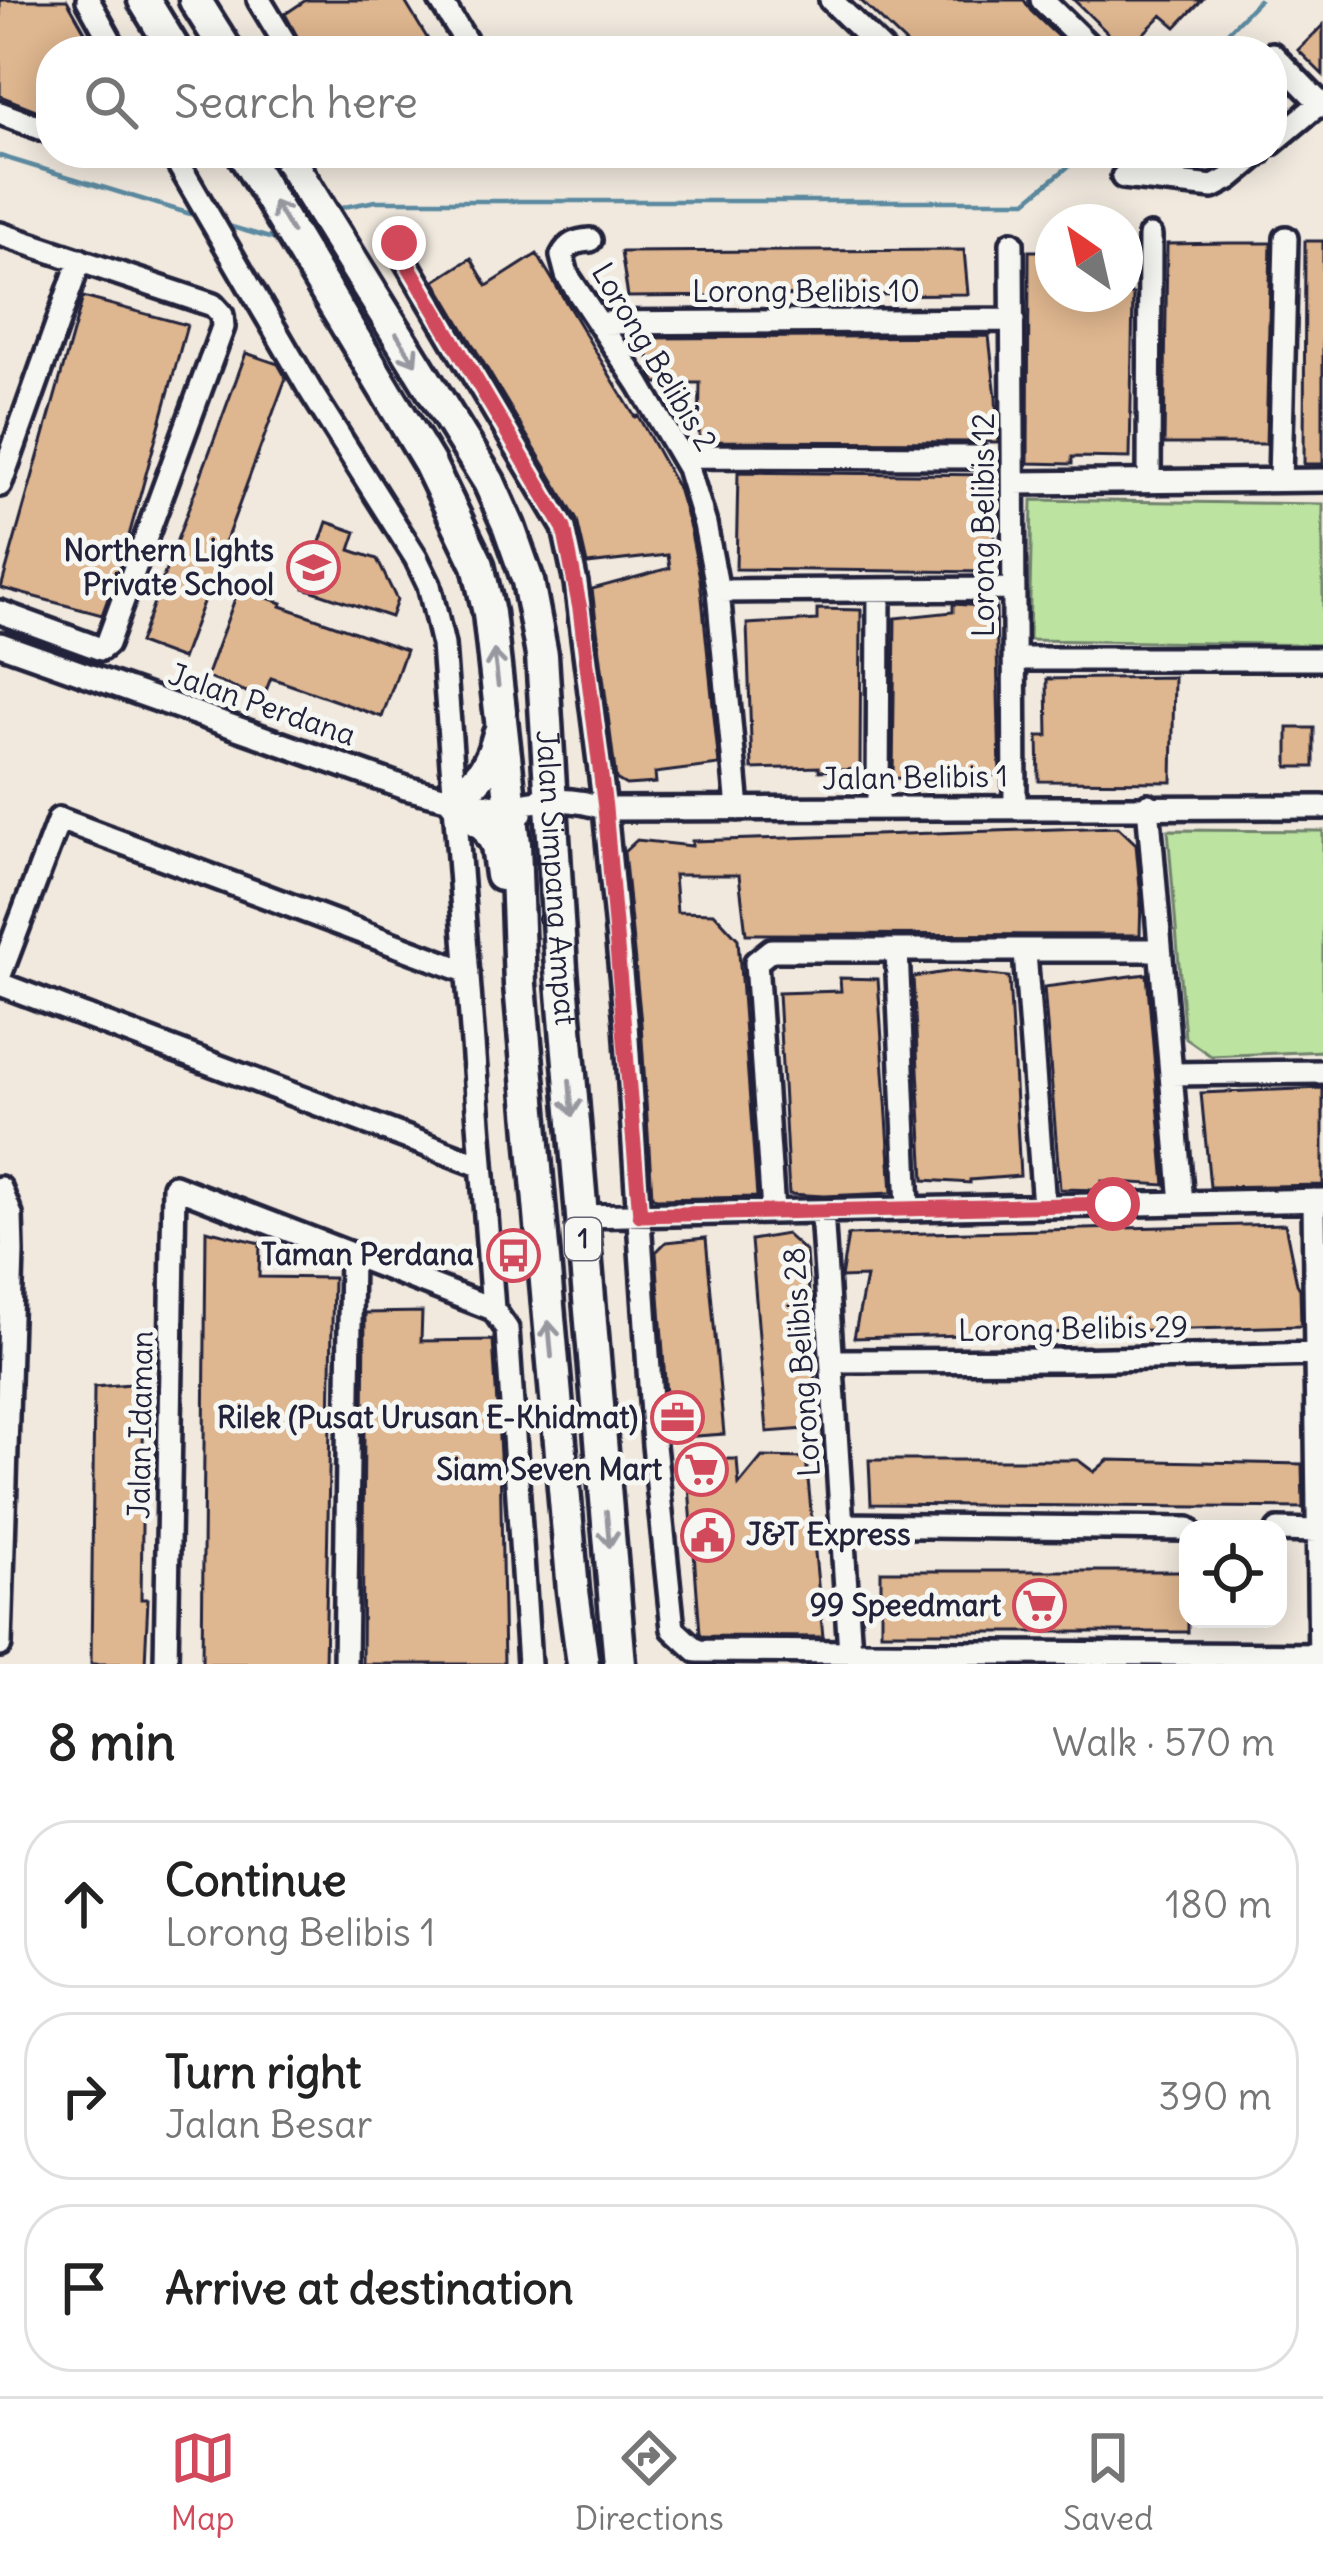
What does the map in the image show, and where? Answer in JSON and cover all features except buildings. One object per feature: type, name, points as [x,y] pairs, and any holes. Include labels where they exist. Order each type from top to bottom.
[{"type":"highway","points":[[145,0],[166,36]]},
{"type":"highway","points":[[196,0],[218,36]]},
{"type":"highway","name":"Jalan Simpang Ampat","points":[[252,168],[429,463],[478,565],[489,613],[515,844],[520,985],[583,1664]]},
{"type":"highway","name":"Jalan Simpang Ampat","points":[[295,168],[489,482],[528,581],[542,655],[581,1216],[620,1664]]},
{"type":"highway","points":[[502,723],[493,760],[455,800],[486,826],[496,845],[520,985]]},
{"type":"street","points":[[88,0],[108,36]]},
{"type":"street","points":[[260,0],[281,36]]},
{"type":"street","points":[[440,0],[463,36]]},
{"type":"street","points":[[831,0],[868,36]]},
{"type":"street","points":[[1042,0],[1079,36]]},
{"type":"street","points":[[1287,70],[1321,105],[1287,131]]},
{"type":"street","points":[[0,113],[36,126]]},
{"type":"street","points":[[180,168],[310,390],[416,558],[429,585],[443,644],[493,1309],[507,1329],[529,1664]]},
{"type":"street","points":[[1124,176],[1213,187],[1242,168]]},
{"type":"street","points":[[0,234],[213,305],[222,314],[224,327],[107,644],[101,649],[0,612]]},
{"type":"street","points":[[1149,482],[1150,236]]},
{"type":"street","points":[[1280,480],[1286,238]]},
{"type":"street","name":"Lorong Belibis 2","points":[[590,240],[566,247],[562,256],[567,275],[681,455],[705,524],[718,591],[738,809]]},
{"type":"street","points":[[399,243],[564,528],[580,609],[605,808],[640,1215],[654,1445],[673,1630],[698,1651],[1321,1658],[1318,1200],[640,1215],[581,1216]]},
{"type":"street","name":"Lorong Belibis 12","points":[[1012,243],[1015,806]]},
{"type":"street","points":[[0,484],[80,260]]},
{"type":"street","name":"Lorong Belibis 10","points":[[601,323],[1013,320]]},
{"type":"street","points":[[681,455],[980,457]]},
{"type":"street","points":[[1014,483],[1323,480]]},
{"type":"street","points":[[718,591],[1014,589]]},
{"type":"street","points":[[878,808],[879,590]]},
{"type":"street","name":"Jalan Perdana","points":[[0,644],[406,788],[509,808]]},
{"type":"street","points":[[1015,658],[1323,659]]},
{"type":"street","name":"Jalan Belibis 1","points":[[509,808],[521,802],[551,808],[591,802],[605,808],[738,809],[1323,807]]},
{"type":"street","points":[[1148,806],[1182,1203]]},
{"type":"street","points":[[0,975],[59,819],[468,972]]},
{"type":"street","points":[[772,1212],[756,962],[771,950],[1160,950]]},
{"type":"street","points":[[897,950],[908,1209]]},
{"type":"street","points":[[1025,952],[1044,1206]]},
{"type":"street","points":[[0,985],[482,1166]]},
{"type":"street","points":[[1171,1074],[1323,1072]]},
{"type":"street","name":"Jalan Idaman","points":[[166,1664],[174,1186],[351,1254]]},
{"type":"street","points":[[0,1188],[10,1215],[12,1252],[0,1645]]},
{"type":"street","name":"Lorong Belibis 28","points":[[822,1211],[850,1652]]},
{"type":"street","points":[[345,1664],[351,1254],[493,1309]]},
{"type":"street","name":"Lorong Belibis 29","points":[[832,1361],[1316,1354]]},
{"type":"street","points":[[842,1525],[1179,1529]]},
{"type":"street","points":[[1287,1530],[1318,1531]]},
{"type":"street","points":[[616,1628],[631,1664]]},
{"type":"green space","points":[[1032,500],[1323,504],[1323,645],[1029,640]]},
{"type":"green space","points":[[1168,830],[1323,831],[1323,1051],[1211,1056],[1185,1038]]},
{"type":"waterway","points":[[1224,36],[1259,0]]},
{"type":"waterway","points":[[0,156],[36,167]]},
{"type":"waterway","points":[[39,168],[197,216]]},
{"type":"waterway","points":[[335,211],[376,201],[1026,201],[1067,168]]},
{"type":"waterway","points":[[225,225],[283,239]]},
{"type":"place","name":"Northern Lights Private School","points":[[313,568]]},
{"type":"place","name":"Taman Perdana","points":[[513,1255]]},
{"type":"place","name":"Rilek (Pusat Urusan E-Khidmat)","points":[[677,1418]]},
{"type":"place","name":"Siam Seven Mart","points":[[701,1470]]},
{"type":"place","name":"J&T Express","points":[[707,1535]]},
{"type":"place","name":"99 Speedmart","points":[[1040,1606]]},
{"type":"route","points":[[399,243],[564,528],[580,609],[605,808],[640,1215],[1113,1204]]}]
